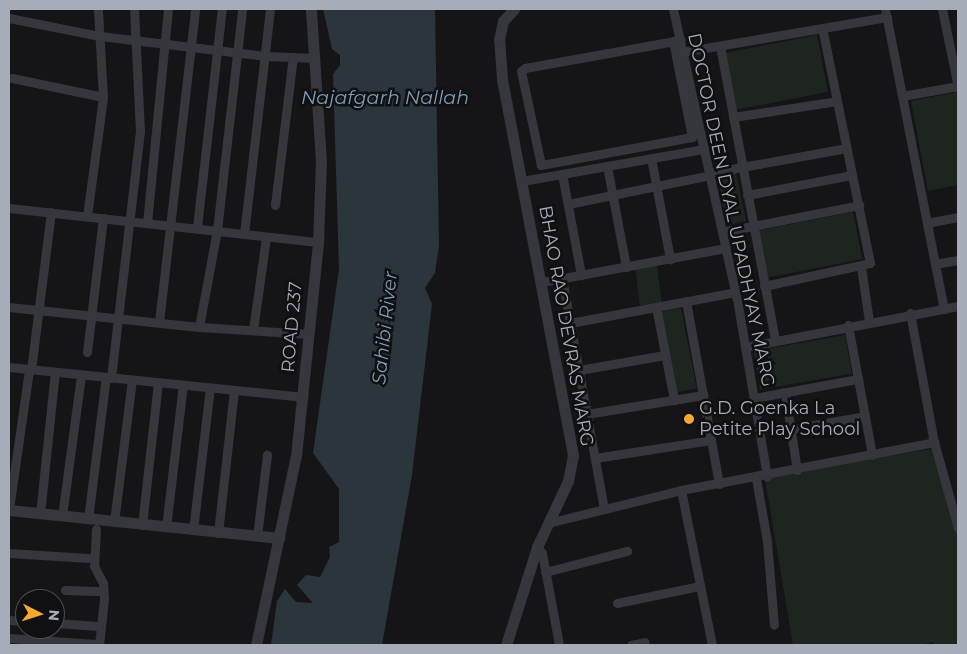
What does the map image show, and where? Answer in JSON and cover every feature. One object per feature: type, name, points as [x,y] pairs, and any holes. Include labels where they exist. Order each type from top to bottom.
[{"type":"street","points":[[86,216],[103,97],[98,9]]},
{"type":"street","points":[[88,519],[109,378],[140,131],[134,9]]},
{"type":"street","points":[[147,222],[168,9]]},
{"type":"street","points":[[159,322],[195,9]]},
{"type":"street","points":[[197,228],[222,9]]},
{"type":"street","points":[[199,327],[218,230],[242,9]]},
{"type":"street","points":[[244,234],[270,9]]},
{"type":"street","name":"ROAD 237","points":[[256,645],[280,538],[303,397],[318,242],[321,161],[311,9]]},
{"type":"street","name":"BHAO RAO DEVRAS MARG","points":[[506,645],[537,547],[568,481],[573,455],[542,282],[502,79],[499,40],[502,22],[514,9]]},
{"type":"street","name":"DOCTOR DEEN DYAL UPADHYAY MARG","points":[[673,9],[676,40],[682,52],[736,292],[767,476]]},
{"type":"street","points":[[902,96],[958,87],[942,9]]},
{"type":"street","points":[[682,52],[822,28],[886,13],[944,309]]},
{"type":"street","points":[[9,18],[100,36],[265,56],[315,58]]},
{"type":"street","points":[[764,286],[868,266],[870,261],[822,28]]},
{"type":"street","points":[[676,40],[692,137],[541,165],[521,71],[524,68],[676,40]]},
{"type":"street","points":[[720,46],[774,340]]},
{"type":"street","points":[[275,205],[293,57]]},
{"type":"street","points":[[12,78],[103,97]]},
{"type":"street","points":[[733,117],[837,101]]},
{"type":"street","points":[[568,204],[741,167],[847,148]]},
{"type":"street","points":[[522,181],[704,149]]},
{"type":"street","points":[[651,158],[670,259]]},
{"type":"street","points":[[607,166],[626,267]]},
{"type":"street","points":[[562,174],[581,275]]},
{"type":"street","points":[[747,196],[852,175]]},
{"type":"street","points":[[722,232],[858,205]]},
{"type":"street","points":[[9,208],[318,242]]},
{"type":"street","points":[[51,212],[9,510],[280,538]]},
{"type":"street","points":[[927,223],[958,217]]},
{"type":"street","points":[[87,352],[103,218]]},
{"type":"street","points":[[253,330],[266,237]]},
{"type":"street","points":[[542,282],[726,248]]},
{"type":"street","points":[[935,264],[958,260]]},
{"type":"street","points":[[861,267],[869,321]]},
{"type":"street","points":[[562,278],[604,509]]},
{"type":"street","points":[[570,324],[736,292]]},
{"type":"street","points":[[686,301],[719,484]]},
{"type":"street","points":[[745,346],[910,313],[958,306]]},
{"type":"street","points":[[9,307],[199,327],[308,334]]},
{"type":"street","points":[[656,307],[674,400]]},
{"type":"street","points":[[910,313],[934,442],[958,528]]},
{"type":"street","points":[[848,326],[872,455]]},
{"type":"street","points":[[579,370],[665,355]]},
{"type":"street","points":[[9,367],[303,397]]},
{"type":"street","points":[[40,514],[55,372]]},
{"type":"street","points":[[62,516],[81,375]]},
{"type":"street","points":[[754,398],[858,379]]},
{"type":"street","points":[[114,522],[132,380]]},
{"type":"street","points":[[142,524],[158,383]]},
{"type":"street","points":[[166,527],[183,385]]},
{"type":"street","points":[[193,530],[210,388]]},
{"type":"street","points":[[218,532],[234,390]]},
{"type":"street","points":[[784,392],[797,470]]},
{"type":"street","points":[[586,414],[703,395]]},
{"type":"street","points":[[790,428],[865,416]]},
{"type":"street","points":[[595,458],[711,440]]},
{"type":"street","points":[[548,523],[681,490],[767,476],[934,442]]},
{"type":"street","points":[[257,536],[267,455]]},
{"type":"street","points":[[756,478],[767,542],[774,625]]},
{"type":"street","points":[[681,490],[712,645]]},
{"type":"street","points":[[9,638],[98,644],[104,591],[94,566],[96,530]]},
{"type":"street","points":[[537,547],[542,553],[559,645]]},
{"type":"street","points":[[545,572],[627,552]]},
{"type":"street","points":[[9,553],[88,558]]},
{"type":"street","points":[[617,603],[700,586]]},
{"type":"street","points":[[66,590],[104,591]]},
{"type":"street","points":[[65,624],[98,626]]},
{"type":"street","points":[[631,645],[645,642]]},
{"type":"shaded area","points":[[817,35],[828,92],[736,110],[725,53]]},
{"type":"shaded area","points":[[958,92],[958,185],[928,191],[911,101]]},
{"type":"shaded area","points":[[736,173],[746,221],[728,225],[717,177]]},
{"type":"shaded area","points":[[853,212],[862,259],[768,277],[759,230]]},
{"type":"shaded area","points":[[657,265],[662,303],[640,305],[635,268]]},
{"type":"shaded area","points":[[681,308],[697,388],[677,392],[661,312]]},
{"type":"shaded area","points":[[845,335],[852,373],[760,390],[753,351]]},
{"type":"shaded area","points":[[940,448],[958,538],[958,645],[934,645],[933,642],[920,645],[793,645],[764,473]]},
{"type":"water","name":"Najafgarh Nallah","points":[[323,9],[435,9],[439,246],[435,273],[425,288],[432,304],[412,475],[382,645],[271,645],[277,601],[285,589],[296,602],[313,603],[297,585],[306,575],[320,577],[330,557],[329,547],[339,542],[339,489],[313,453],[339,269],[333,74],[340,65],[340,55],[332,49]]},
{"type":"place","name":"G.D. Goenka La Petite Play School","points":[[689,419]]},
{"type":"water label","name":"Sahibi River","points":[[385,328]]}]
